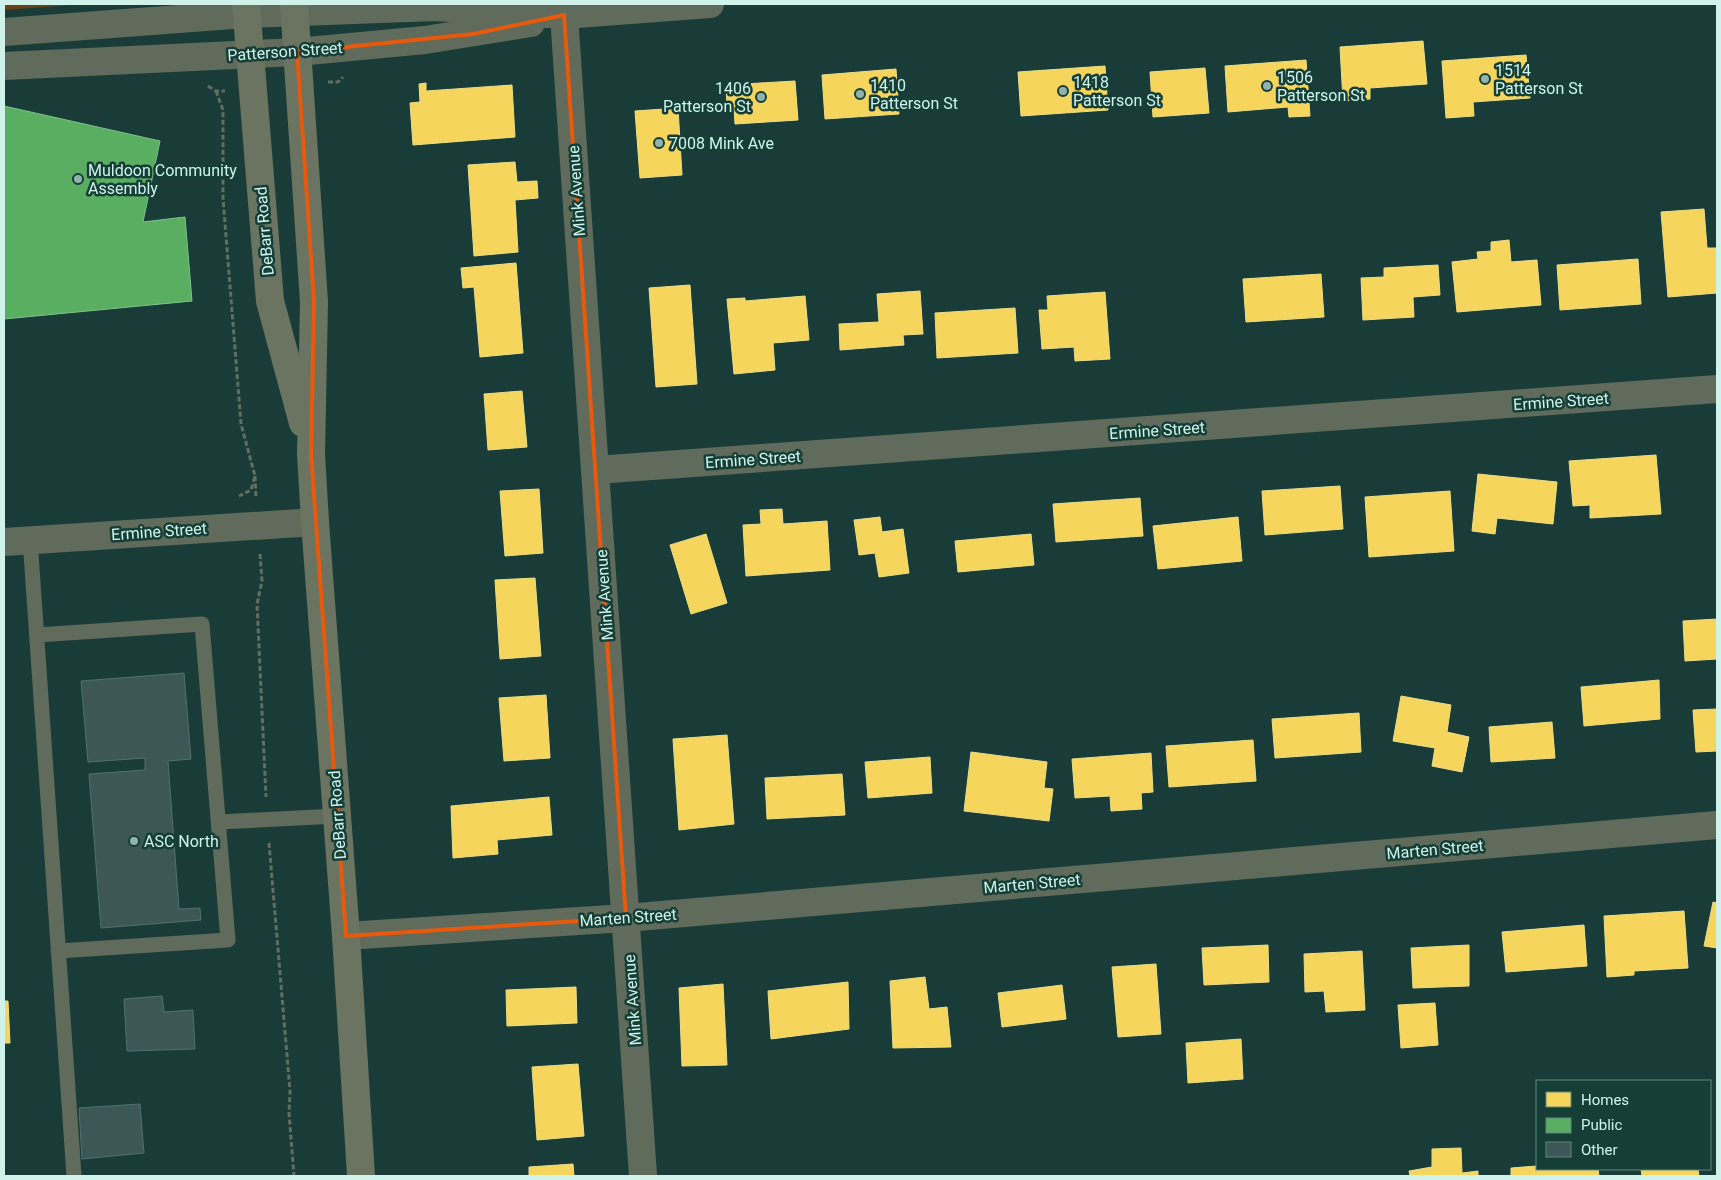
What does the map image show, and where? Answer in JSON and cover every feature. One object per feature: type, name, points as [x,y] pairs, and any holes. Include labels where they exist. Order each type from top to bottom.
[{"type":"main road","name":"DeBarr Road","points":[[294,8],[314,302],[311,454],[346,936],[361,1176]]},
{"type":"main road","name":"DeBarr Road","points":[[246,9],[270,301],[311,454]]},
{"type":"street","name":"Patterson Street","points":[[4,66],[298,52],[472,34],[564,15],[710,4]]},
{"type":"street","name":"Patterson Street","points":[[4,32],[246,9],[435,7],[564,15]]},
{"type":"street","name":"Mink Avenue","points":[[564,15],[644,1176]]},
{"type":"street","name":"Ermine Street","points":[[596,470],[1717,389]]},
{"type":"street","name":"Ermine Street","points":[[17,540],[315,522]]},
{"type":"street","name":"Marten Street","points":[[346,936],[626,918],[1717,825]]},
{"type":"lane","points":[[17,540],[36,635],[74,1176]]},
{"type":"lane","points":[[36,635],[202,624],[228,940],[58,951]]},
{"type":"lane","points":[[219,822],[337,816]]},
{"type":"path","points":[[216,91],[223,110],[223,198],[241,424],[255,476],[251,490],[234,500]]},
{"type":"highlighted area","points":[[564,15],[626,918],[346,936],[311,454],[314,302],[297,52],[473,34]]},
{"type":"shaded area","points":[[4,4],[85,4],[4,10]]},
{"type":"building: Homes","points":[[1423,41],[1427,84],[1370,88],[1370,99],[1343,101],[1340,47]]},
{"type":"building: Homes","name":"1514 Patterson St","points":[[1526,55],[1530,98],[1473,102],[1474,116],[1446,118],[1442,61]]},
{"type":"building: Homes","name":"1506 Patterson St","points":[[1306,60],[1310,116],[1289,117],[1288,107],[1228,112],[1225,66]]},
{"type":"building: Homes","name":"1418 Patterson St","points":[[1105,66],[1108,110],[1021,116],[1018,72]]},
{"type":"building: Homes","points":[[1205,68],[1209,113],[1153,117],[1150,72]]},
{"type":"building: Homes","name":"1410 Patterson St","points":[[896,69],[899,114],[825,119],[822,75]]},
{"type":"building: Homes","name":"1406 Patterson St","points":[[795,81],[798,120],[735,124],[734,109],[727,109],[726,85]]},
{"type":"building: Homes","points":[[426,83],[426,91],[512,85],[515,137],[413,145],[410,103],[420,102],[419,84]]},
{"type":"building: Homes","name":"7008 Mink Ave","points":[[678,108],[682,175],[640,178],[635,111]]},
{"type":"building: Homes","points":[[515,162],[517,182],[537,181],[538,198],[515,200],[518,252],[474,256],[468,165]]},
{"type":"building: Homes","points":[[1704,209],[1707,248],[1717,248],[1717,293],[1668,297],[1661,212]]},
{"type":"building: Homes","points":[[1509,240],[1511,262],[1537,260],[1541,305],[1457,312],[1452,262],[1478,259],[1477,252],[1491,251],[1491,242]]},
{"type":"building: Homes","points":[[1638,259],[1641,304],[1560,310],[1557,265]]},
{"type":"building: Homes","points":[[516,263],[523,353],[480,357],[474,287],[463,288],[461,268]]},
{"type":"building: Homes","points":[[1438,265],[1440,295],[1413,297],[1414,317],[1363,320],[1361,278],[1384,277],[1384,268]]},
{"type":"building: Homes","points":[[1321,274],[1324,317],[1246,322],[1243,279]]},
{"type":"building: Homes","points":[[690,285],[697,384],[656,387],[649,288]]},
{"type":"building: Homes","points":[[920,291],[923,334],[903,335],[904,345],[840,350],[839,324],[879,322],[877,294]]},
{"type":"building: Homes","points":[[1105,292],[1110,359],[1075,361],[1074,347],[1042,349],[1039,310],[1048,310],[1047,296]]},
{"type":"building: Homes","points":[[805,296],[809,340],[773,343],[775,370],[734,374],[727,299],[745,298],[745,301]]},
{"type":"building: Homes","points":[[1015,308],[1018,353],[937,358],[935,313]]},
{"type":"building: Homes","points":[[522,391],[527,447],[488,450],[484,394]]},
{"type":"building: Homes","points":[[1656,455],[1661,514],[1590,518],[1590,505],[1573,506],[1569,461]]},
{"type":"building: Homes","points":[[1478,474],[1557,482],[1553,524],[1497,518],[1495,534],[1472,531]]},
{"type":"building: Homes","points":[[1340,486],[1343,529],[1265,535],[1262,491]]},
{"type":"building: Homes","points":[[539,489],[543,553],[505,556],[500,491]]},
{"type":"building: Homes","points":[[1450,491],[1454,551],[1369,557],[1365,497]]},
{"type":"building: Homes","points":[[1140,498],[1143,536],[1056,542],[1053,504]]},
{"type":"building: Homes","points":[[782,509],[783,524],[827,521],[830,570],[746,576],[743,525],[761,524],[760,510]]},
{"type":"building: Homes","points":[[880,517],[882,532],[903,529],[909,573],[879,577],[875,553],[859,555],[854,520]]},
{"type":"building: Homes","points":[[1238,517],[1242,561],[1158,569],[1153,526]]},
{"type":"building: Homes","points":[[706,534],[727,603],[691,614],[670,545]]},
{"type":"building: Homes","points":[[1031,534],[1034,565],[958,572],[955,541]]},
{"type":"building: Homes","points":[[535,578],[541,656],[500,659],[495,580]]},
{"type":"building: Homes","points":[[1717,619],[1717,659],[1685,661],[1683,621]]},
{"type":"building: Homes","points":[[1659,680],[1660,719],[1584,726],[1581,687]]},
{"type":"building: Homes","points":[[546,695],[550,758],[504,761],[499,698]]},
{"type":"building: Homes","points":[[1401,696],[1451,705],[1447,732],[1469,737],[1462,772],[1432,766],[1435,748],[1393,741]]},
{"type":"building: Homes","points":[[1717,709],[1717,751],[1696,752],[1693,710]]},
{"type":"building: Homes","points":[[1359,713],[1361,752],[1275,758],[1272,719]]},
{"type":"building: Homes","points":[[1552,722],[1555,758],[1491,762],[1489,727]]},
{"type":"building: Homes","points":[[727,735],[734,824],[679,830],[673,739]]},
{"type":"building: Homes","points":[[1253,740],[1256,781],[1169,787],[1166,746]]},
{"type":"building: Homes","points":[[971,752],[1047,762],[1044,788],[1053,789],[1049,821],[964,811]]},
{"type":"building: Homes","points":[[1151,753],[1153,792],[1141,793],[1142,809],[1111,811],[1110,796],[1075,798],[1072,759]]},
{"type":"building: Homes","points":[[930,757],[932,793],[868,798],[865,762]]},
{"type":"building: Homes","points":[[842,774],[845,815],[767,819],[765,778]]},
{"type":"building: Homes","points":[[549,797],[552,835],[497,840],[498,854],[453,858],[451,806]]},
{"type":"building: Homes","points":[[1713,902],[1717,903],[1717,948],[1704,946]]},
{"type":"building: Homes","points":[[1684,911],[1688,968],[1634,971],[1634,975],[1607,977],[1604,916]]},
{"type":"building: Homes","points":[[1584,925],[1587,966],[1506,972],[1502,932]]},
{"type":"building: Homes","points":[[1268,945],[1269,982],[1204,985],[1202,948]]},
{"type":"building: Homes","points":[[1469,945],[1469,986],[1413,988],[1411,948]]},
{"type":"building: Homes","points":[[1362,951],[1365,1010],[1326,1012],[1324,991],[1305,992],[1304,954]]},
{"type":"building: Homes","points":[[1156,964],[1161,1034],[1118,1037],[1112,967]]},
{"type":"building: Homes","points":[[925,977],[929,1009],[947,1007],[951,1047],[893,1048],[890,981]]},
{"type":"building: Homes","points":[[848,982],[849,1029],[771,1039],[768,991]]},
{"type":"building: Homes","points":[[723,984],[727,1065],[682,1066],[679,988]]},
{"type":"building: Homes","points":[[1062,985],[1066,1019],[1002,1027],[998,993]]},
{"type":"building: Homes","points":[[576,987],[577,1023],[507,1026],[506,990]]},
{"type":"building: Homes","points":[[4,1001],[8,1001],[10,1043],[4,1043]]},
{"type":"building: Homes","points":[[1435,1003],[1438,1045],[1401,1048],[1398,1005]]},
{"type":"building: Homes","points":[[1241,1039],[1243,1079],[1188,1083],[1186,1043]]},
{"type":"building: Homes","points":[[578,1064],[584,1136],[537,1140],[532,1067]]},
{"type":"building: Homes","points":[[1461,1148],[1462,1173],[1478,1171],[1478,1176],[1410,1176],[1409,1171],[1432,1167],[1432,1149]]},
{"type":"building: Homes","points":[[573,1164],[574,1176],[529,1176],[529,1167]]},
{"type":"building: Homes","points":[[1536,1166],[1536,1170],[1598,1170],[1599,1176],[1511,1176],[1511,1168]]},
{"type":"building: Homes","points":[[1641,1170],[1698,1170],[1699,1176],[1642,1176]]},
{"type":"building: Public","name":"Muldoon Community Assembly","points":[[4,106],[160,141],[143,222],[185,217],[192,301],[4,319]]},
{"type":"building: Other","name":"ASC North","points":[[184,673],[191,759],[168,761],[179,909],[200,908],[201,920],[101,928],[89,774],[145,770],[145,758],[88,762],[81,681]]},
{"type":"building: Other","points":[[162,996],[164,1012],[193,1010],[195,1049],[127,1051],[124,999]]},
{"type":"building: Other","points":[[140,1104],[144,1153],[82,1159],[79,1108]]},
{"type":"place","name":"1514 Patterson St","points":[[1485,79]]},
{"type":"place","name":"1506 Patterson St","points":[[1267,86]]},
{"type":"place","name":"1418 Patterson St","points":[[1063,91]]},
{"type":"place","name":"1410 Patterson St","points":[[860,94]]},
{"type":"place","name":"1406 Patterson St","points":[[761,97]]},
{"type":"place","name":"7008 Mink Ave","points":[[659,143]]},
{"type":"place","name":"Muldoon Community Assembly","points":[[78,179]]},
{"type":"place","name":"ASC North","points":[[134,841]]}]
